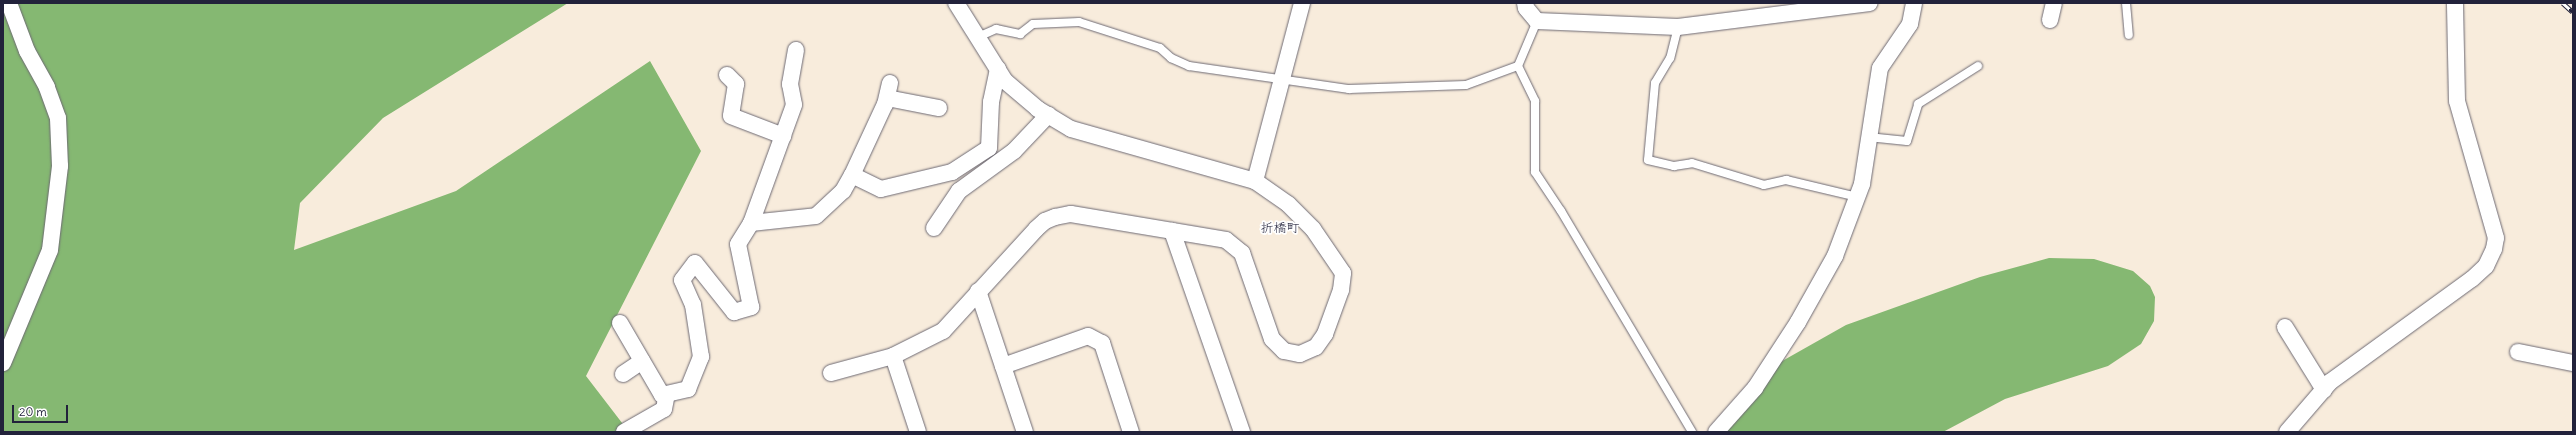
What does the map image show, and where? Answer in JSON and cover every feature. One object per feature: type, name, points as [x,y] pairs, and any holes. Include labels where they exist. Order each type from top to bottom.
[{"type":"street","points":[[3,363],[50,250],[60,166],[58,118],[47,87],[27,51],[9,3]]},
{"type":"street","points":[[831,373],[893,356],[943,331],[1036,229],[1045,221],[1055,217],[1071,214],[1226,240],[1242,253],[1272,339],[1284,351],[1300,354],[1316,347],[1325,334],[1341,290],[1343,273],[1312,229],[1288,204],[1255,181],[1071,129],[1048,115],[1005,81],[956,3]]},
{"type":"street","points":[[1255,181],[1302,3]]},
{"type":"street","points":[[1525,3],[1526,8],[1537,21],[1678,26],[1870,3]]},
{"type":"street","points":[[1716,432],[1755,388],[1798,322],[1835,256],[1858,197],[1880,68],[1910,24],[1914,3]]},
{"type":"street","points":[[2050,20],[2054,3]]},
{"type":"street","points":[[2288,432],[2337,377],[2472,280],[2486,266],[2494,249],[2496,238],[2457,100],[2455,3]]},
{"type":"street","points":[[620,323],[662,395],[688,389],[702,357],[693,305],[682,280],[687,270],[695,263],[734,312],[751,307],[738,244],[751,223],[794,105],[790,84],[796,50]]},
{"type":"street","points":[[852,175],[881,189],[952,172],[984,151],[988,148],[991,102],[998,69]]},
{"type":"street","points":[[728,75],[736,84],[731,116],[783,136]]},
{"type":"street","points":[[751,223],[816,216],[843,191],[852,175],[887,98],[890,83]]},
{"type":"street","points":[[887,98],[939,108]]},
{"type":"street","points":[[934,228],[959,191],[1014,151],[1048,115]]},
{"type":"street","points":[[1172,231],[1242,432]]},
{"type":"street","points":[[978,291],[1025,432]]},
{"type":"street","points":[[2285,327],[2324,390]]},
{"type":"street","points":[[1003,366],[1088,336],[1102,343],[1131,432]]},
{"type":"street","points":[[2518,352],[2573,363]]},
{"type":"street","points":[[893,356],[918,432]]},
{"type":"street","points":[[623,374],[642,361]]},
{"type":"street","points":[[624,432],[664,409],[667,394]]},
{"type":"lane","points":[[2126,3],[2129,35]]},
{"type":"lane","points":[[978,37],[996,29],[1020,34],[1033,24],[1078,22],[1160,48],[1171,58],[1189,66],[1349,89],[1466,85],[1518,66],[1537,21]]},
{"type":"lane","points":[[1678,26],[1670,58],[1655,83],[1648,160],[1674,166],[1692,164],[1764,185],[1786,180],[1858,197]]},
{"type":"lane","points":[[1518,66],[1535,101],[1535,172],[1561,211],[1692,432]]},
{"type":"lane","points":[[1868,137],[1907,141],[1918,104],[1978,66]]},
{"type":"green space","points":[[3,3],[568,3],[383,118],[300,203],[294,250],[456,191],[650,61],[701,151],[586,376],[629,432],[3,432]]},
{"type":"green space","points":[[2049,258],[2094,259],[2133,271],[2150,286],[2155,297],[2154,321],[2141,344],[2108,366],[2005,399],[1943,432],[1717,432],[1741,393],[1784,360],[1846,325],[1980,277]]},
{"type":"railway","points":[[2563,3],[2573,12]]},
{"type":"district","name":"折橋町","points":[[1280,228]]}]
